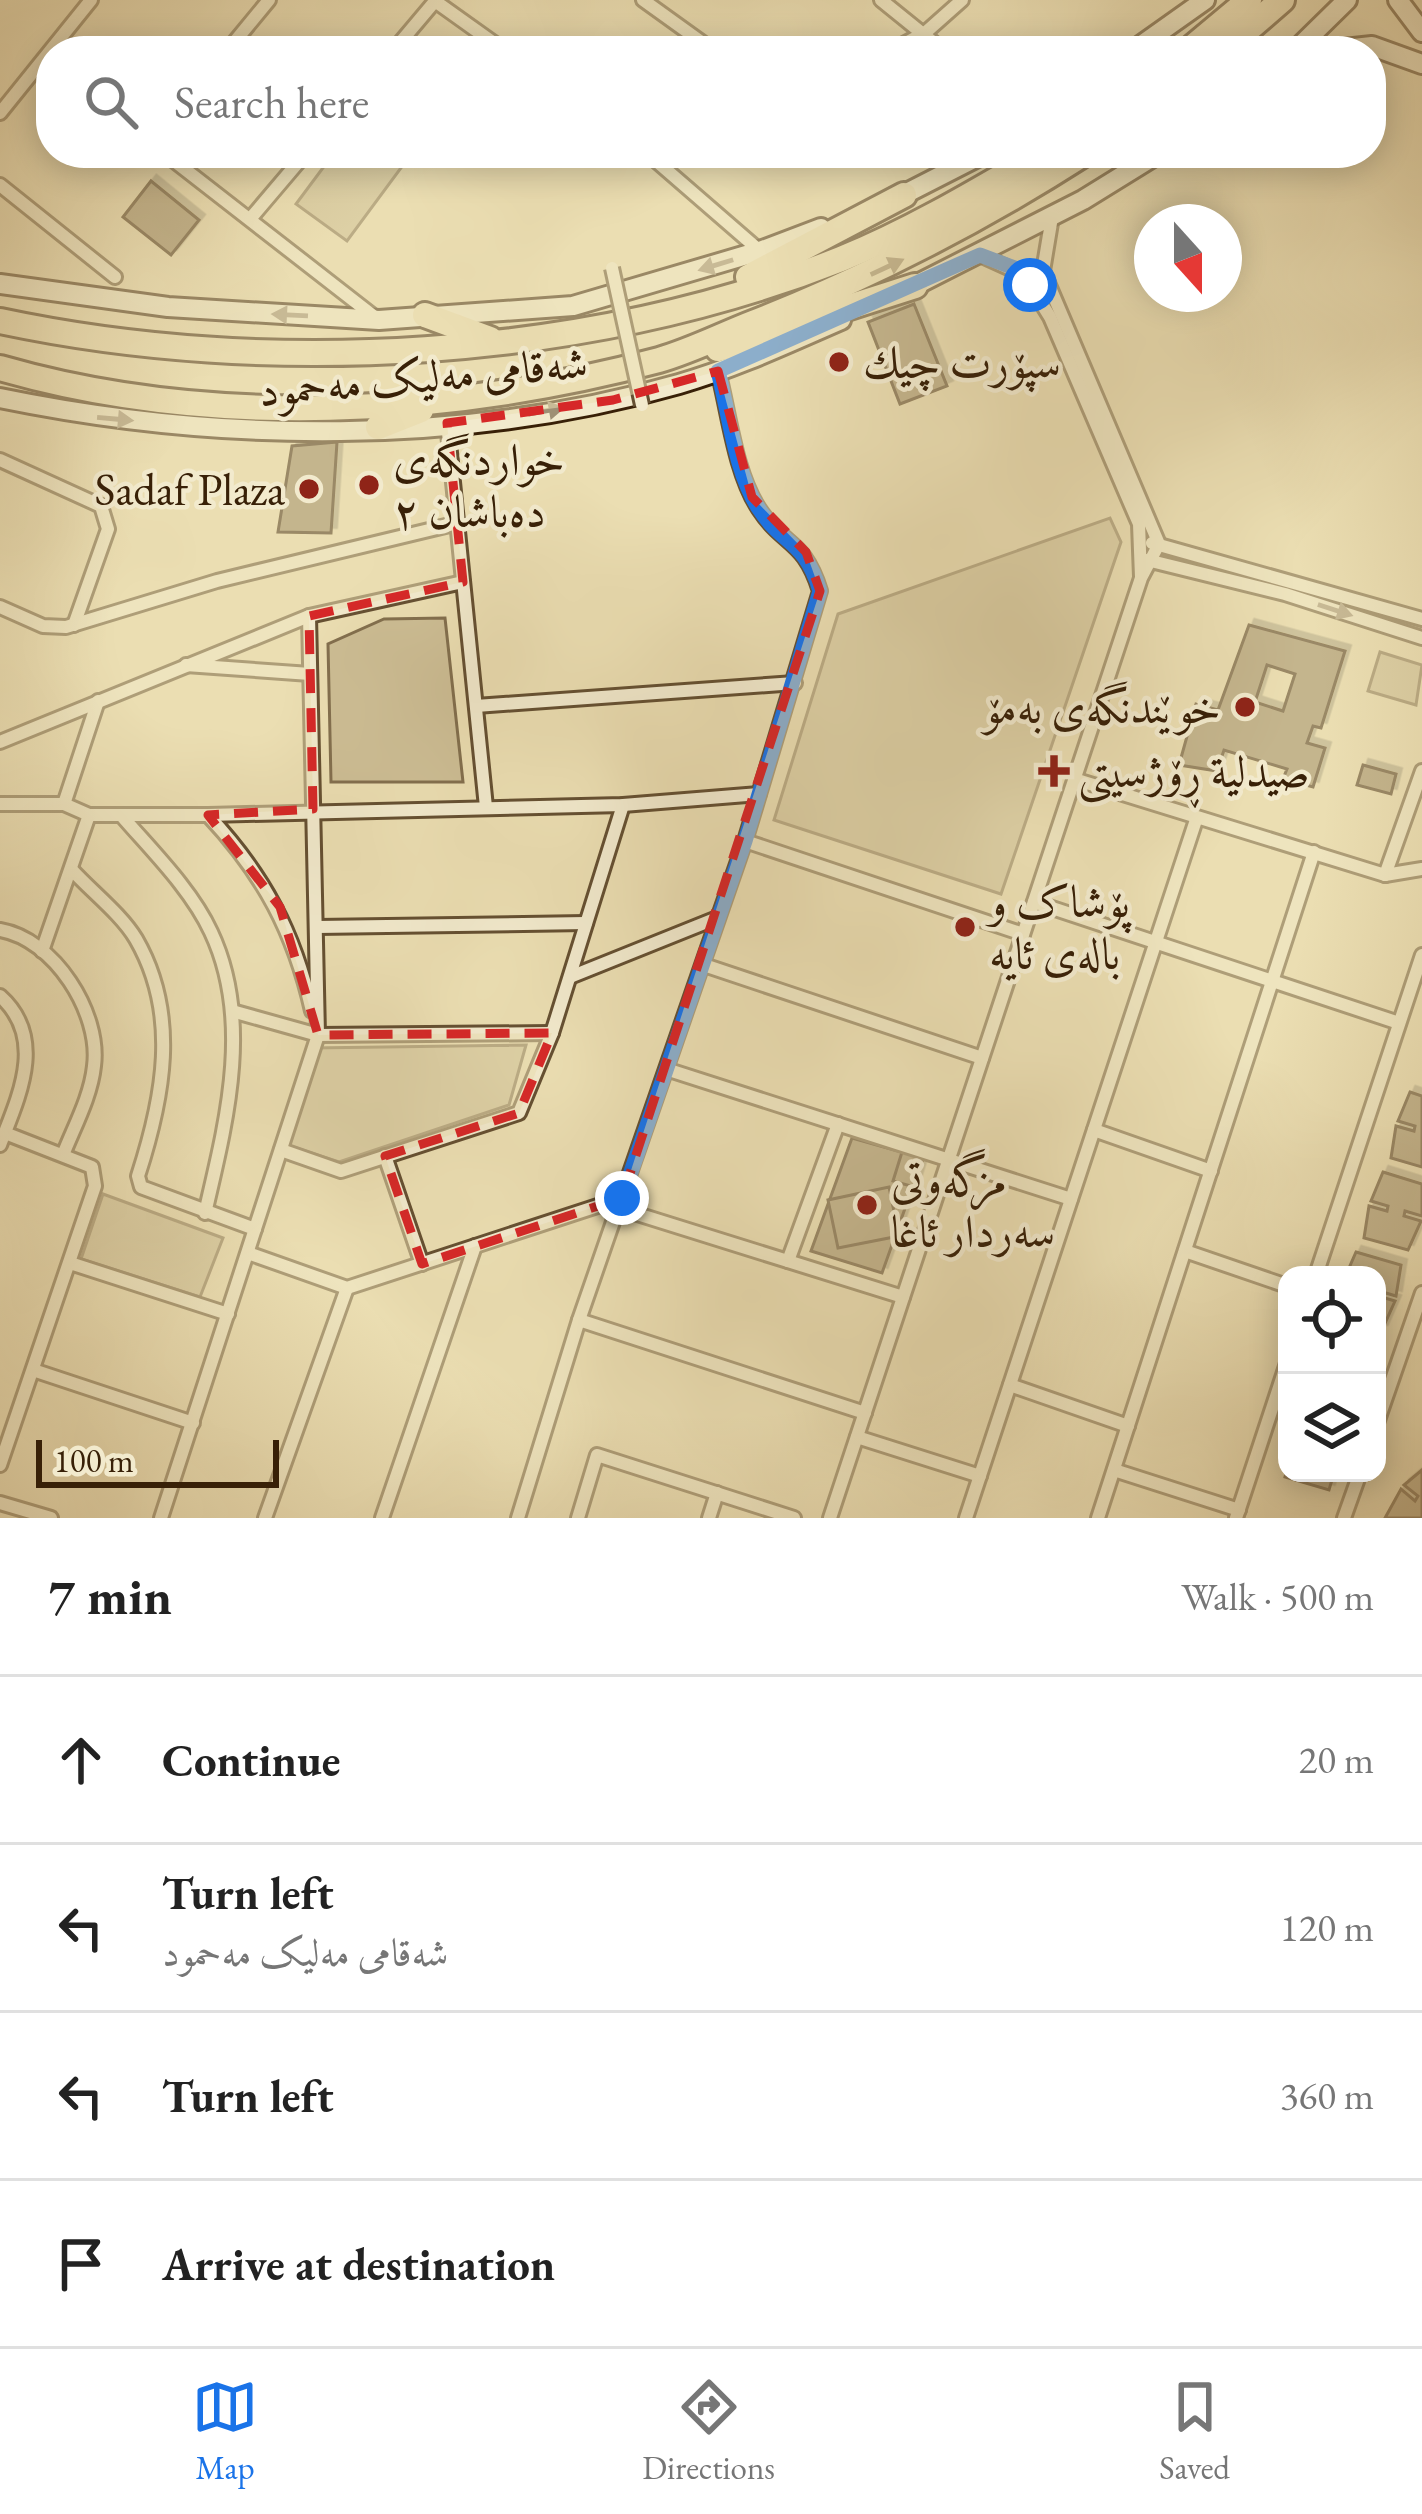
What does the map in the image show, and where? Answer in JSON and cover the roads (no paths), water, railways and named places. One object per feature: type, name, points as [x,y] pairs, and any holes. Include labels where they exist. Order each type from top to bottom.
[{"type":"highway","points":[[1206,36],[1249,0]]},
{"type":"highway","points":[[1240,36],[1282,0]]},
{"type":"highway","points":[[662,359],[897,263],[1022,168]]},
{"type":"highway","points":[[0,321],[131,343],[285,351],[498,341],[669,311],[840,259],[955,217],[1055,168]]},
{"type":"highway","points":[[669,311],[801,252],[904,195]]},
{"type":"highway","points":[[378,427],[662,359],[745,344],[915,286]]},
{"type":"highway","points":[[425,315],[498,341]]},
{"type":"highway","points":[[0,368],[126,396],[226,405],[443,413]]},
{"type":"main road","points":[[1154,36],[1205,0]]},
{"type":"main road","points":[[1398,0],[1422,32]]},
{"type":"main road","points":[[1309,36],[1338,5]]},
{"type":"main road","points":[[1386,51],[1422,64]]},
{"type":"main road","points":[[0,284],[168,308],[379,320],[573,306],[760,251],[904,195],[957,168]]},
{"type":"main road","name":"شەقامی مەلیک مەحمود","points":[[443,413],[613,400],[718,371],[980,255],[1134,168]]},
{"type":"main road","name":"شەقامی مەلیک مەحمود","points":[[0,398],[93,417],[219,429],[378,427]]},
{"type":"street","points":[[66,36],[91,0]]},
{"type":"street","points":[[239,36],[268,0]]},
{"type":"street","points":[[644,0],[693,36]]},
{"type":"street","points":[[919,36],[962,0]]},
{"type":"street","points":[[406,36],[436,1],[484,36]]},
{"type":"street","points":[[884,1],[930,36]]},
{"type":"street","points":[[0,113],[36,75]]},
{"type":"street","points":[[184,168],[379,320]]},
{"type":"street","points":[[250,219],[293,168]]},
{"type":"street","points":[[668,168],[760,251]]},
{"type":"street","points":[[0,185],[116,277]]},
{"type":"street","points":[[1052,217],[1043,271],[1159,544]]},
{"type":"street","points":[[980,255],[1024,275],[1050,317],[1143,542],[1146,560]]},
{"type":"street","points":[[612,268],[642,405]]},
{"type":"street","points":[[518,1518],[579,1320],[745,841],[820,591],[806,552],[772,524],[752,497],[718,371]]},
{"type":"street","points":[[443,413],[486,807]]},
{"type":"street","points":[[0,460],[105,510],[108,529],[74,625]]},
{"type":"street","points":[[0,607],[44,626],[74,625],[217,580],[458,523]]},
{"type":"street","points":[[1143,542],[1422,619]]},
{"type":"street","points":[[830,1518],[1146,560],[1159,544]]},
{"type":"street","points":[[1146,560],[1285,594],[1422,638]]},
{"type":"street","points":[[0,742],[309,616],[464,582]]},
{"type":"street","points":[[161,1518],[318,1035],[309,616]]},
{"type":"street","points":[[180,665],[310,674]]},
{"type":"street","points":[[476,706],[795,683]]},
{"type":"street","points":[[64,803],[98,700]]},
{"type":"street","points":[[1385,875],[1422,771]]},
{"type":"street","points":[[1074,779],[1385,875],[1422,869]]},
{"type":"street","points":[[0,804],[64,803],[89,815],[208,815],[622,805],[759,794]]},
{"type":"street","points":[[281,1150],[341,1171],[519,1113],[552,1033],[622,805]]},
{"type":"street","points":[[42,951],[89,815]]},
{"type":"street","points":[[121,815],[212,933],[232,1011],[228,1115],[205,1213]]},
{"type":"street","points":[[208,815],[246,855],[280,907],[299,955],[318,1035]]},
{"type":"street","points":[[966,1518],[1196,820]]},
{"type":"street","points":[[745,841],[1023,934]]},
{"type":"street","points":[[1098,1518],[1314,852]]},
{"type":"street","points":[[71,870],[136,939],[163,1015],[160,1109],[137,1176],[141,1187],[255,1229]]},
{"type":"street","points":[[1034,902],[1399,1023]]},
{"type":"street","points":[[570,977],[717,918]]},
{"type":"street","points":[[317,927],[586,923]]},
{"type":"street","points":[[0,930],[42,951],[64,973],[93,1040],[95,1065],[63,1155]]},
{"type":"street","points":[[1319,1266],[1422,955]]},
{"type":"street","points":[[704,964],[982,1058]]},
{"type":"street","points":[[0,996],[17,1017],[28,1054],[2,1139],[92,1167],[95,1178],[0,1466]]},
{"type":"street","points":[[232,1011],[318,1035],[552,1033]]},
{"type":"street","points":[[669,1070],[1071,1199]]},
{"type":"street","points":[[788,1261],[838,1124]]},
{"type":"street","points":[[1094,1130],[1211,1171]]},
{"type":"street","points":[[385,1156],[422,1264]]},
{"type":"street","points":[[248,1253],[346,1288],[620,1203],[903,1297]]},
{"type":"street","points":[[382,1518],[475,1246]]},
{"type":"street","points":[[1185,1251],[1278,1283]]},
{"type":"street","points":[[70,1263],[228,1314]]},
{"type":"street","points":[[265,1518],[346,1288]]},
{"type":"street","points":[[1386,1397],[1422,1293]]},
{"type":"street","points":[[579,1320],[865,1413]]},
{"type":"street","points":[[33,1370],[193,1424]]},
{"type":"street","points":[[1114,1471],[1237,1514],[1284,1374]]},
{"type":"street","points":[[1010,1385],[1128,1426]]},
{"type":"street","points":[[857,1437],[980,1476]]},
{"type":"street","points":[[578,1518],[597,1455],[794,1518]]},
{"type":"street","points":[[1344,1518],[1357,1482]]},
{"type":"street","points":[[710,1518],[717,1493]]},
{"type":"street","points":[[0,1503],[50,1518]]},
{"type":"place","name":"سپۆرت چيك","points":[[839,362]]},
{"type":"place","name":"خواردنگەی دەباشان ٢","points":[[369,485]]},
{"type":"place","name":"Sadaf Plaza","points":[[309,489]]},
{"type":"place","name":"خوێندنگەی بەمۆ","points":[[1245,707]]},
{"type":"place","name":"صيدلية ڕۆژسیتی","points":[[1054,771]]},
{"type":"place","name":"پۆشاک و بالەی ئایە","points":[[965,927]]},
{"type":"place","name":"مزگەوتی سەردار ئاغا","points":[[867,1205]]}]
